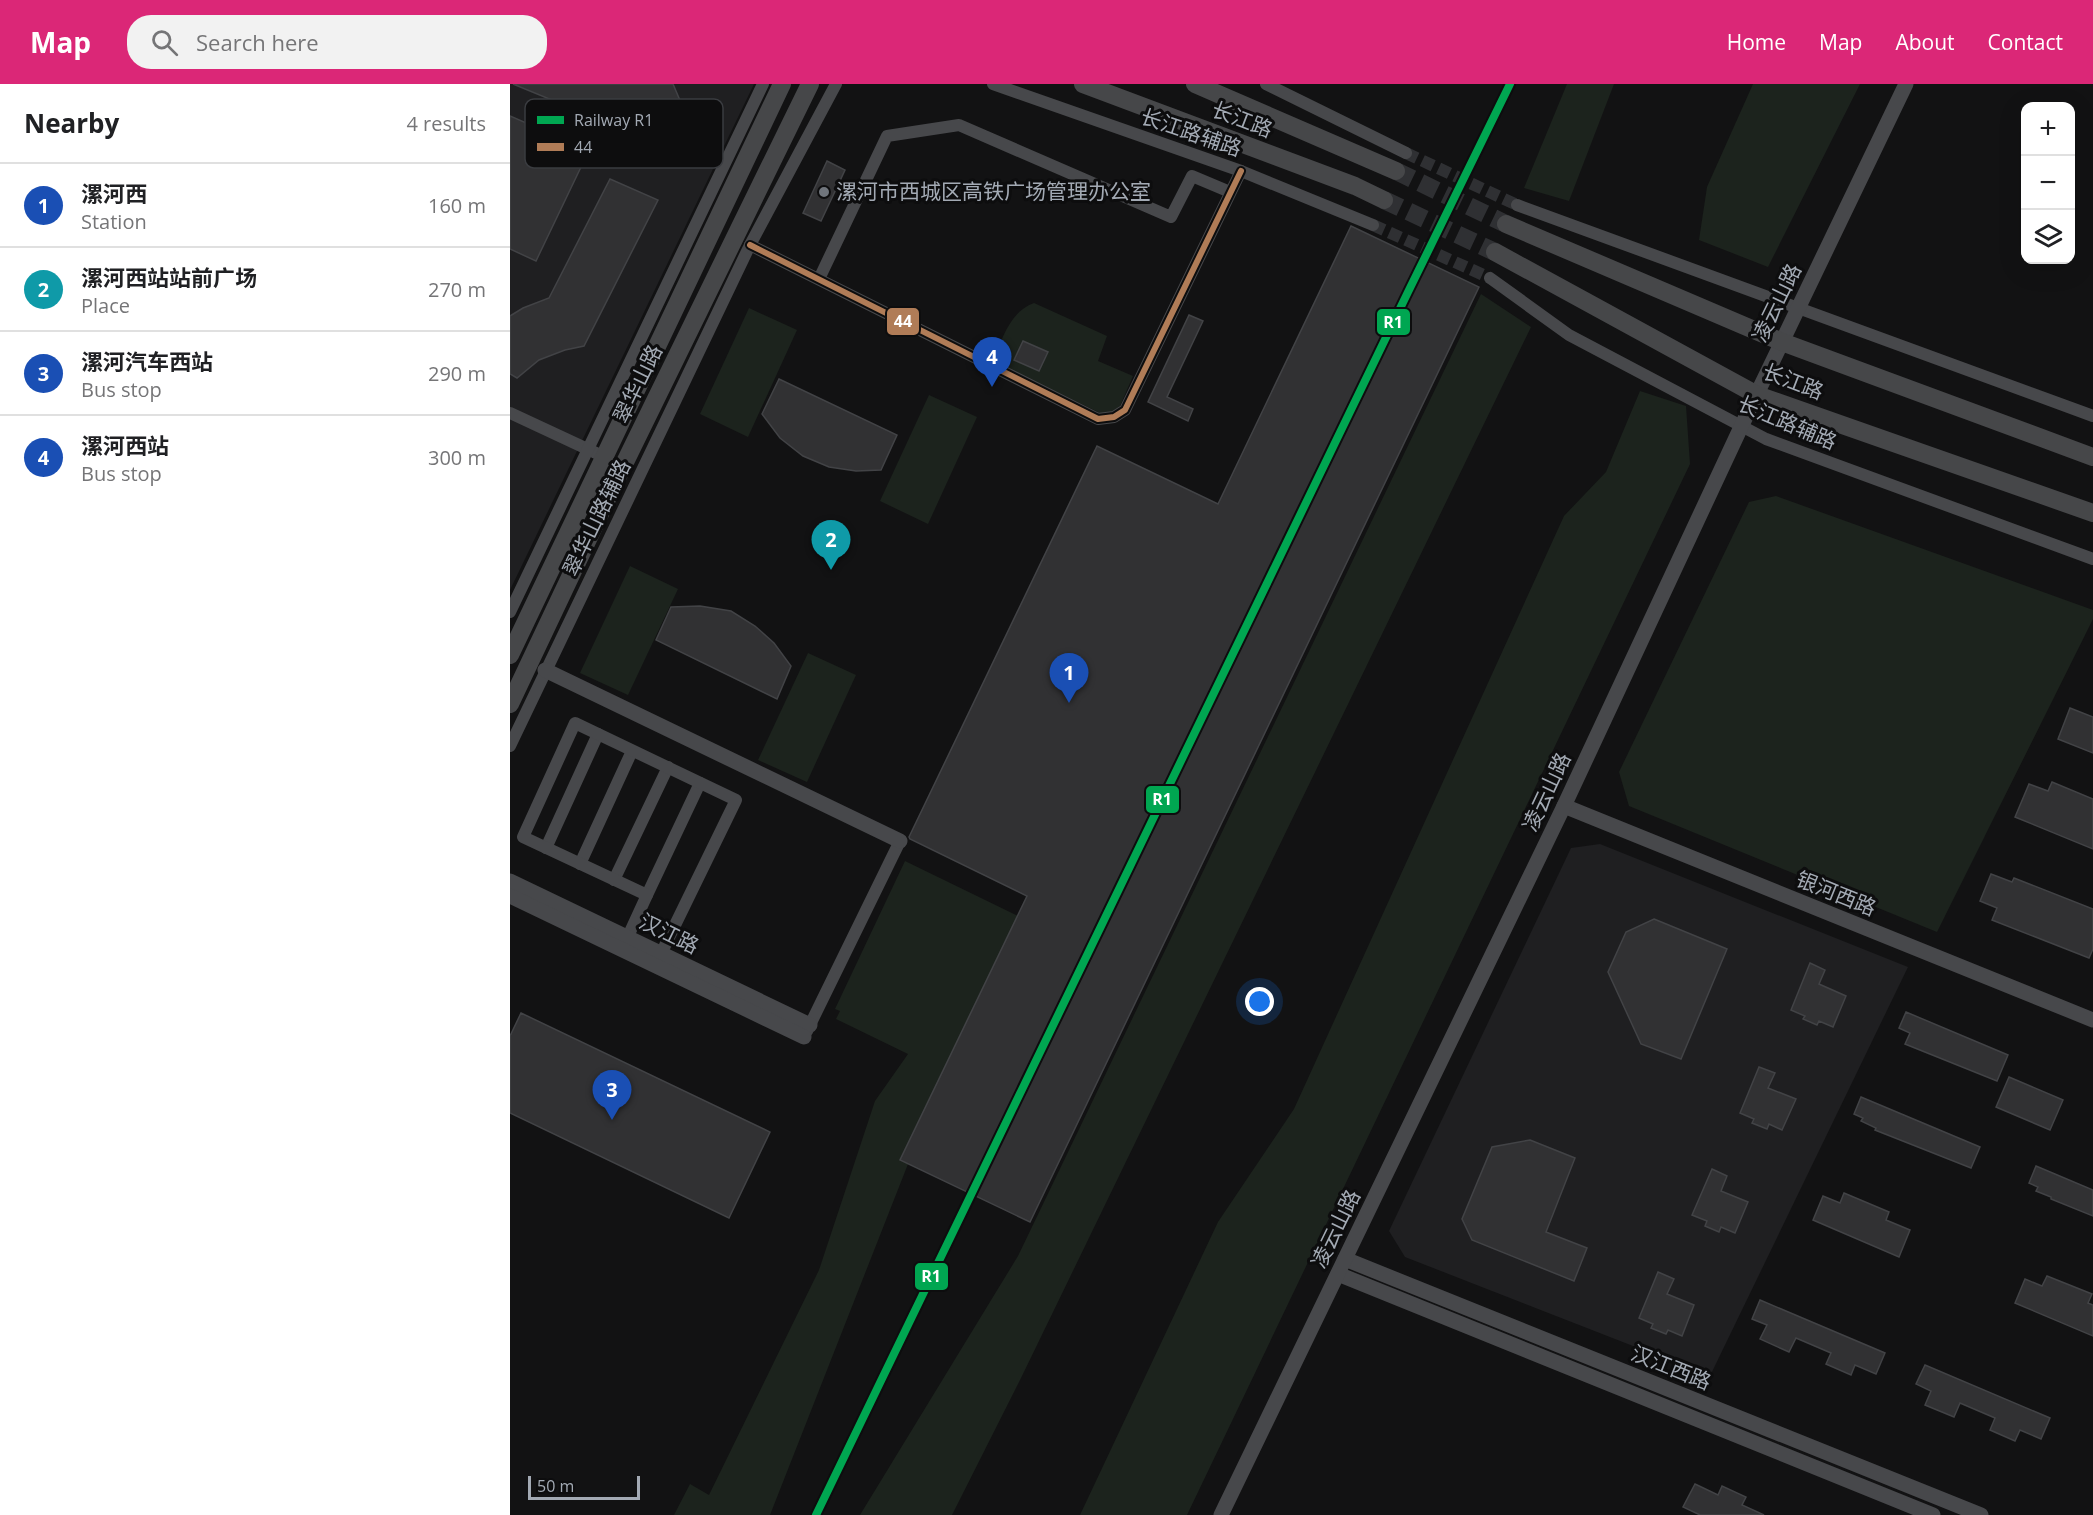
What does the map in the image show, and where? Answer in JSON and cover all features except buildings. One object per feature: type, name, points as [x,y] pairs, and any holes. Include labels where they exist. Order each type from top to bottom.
[{"type":"main road","name":"翠华山路","points":[[510,655],[596,453],[782,84]]},
{"type":"main road","name":"翠华山路","points":[[510,704],[602,509],[810,84]]},
{"type":"main road","name":"长江路","points":[[1083,84],[1344,182],[1384,200]]},
{"type":"main road","name":"长江路","points":[[1195,84],[1396,171]]},
{"type":"main road","name":"长江路","points":[[1506,224],[1782,342],[2093,457]]},
{"type":"main road","name":"长江路","points":[[1495,252],[1757,394],[2093,513]]},
{"type":"street","name":"翠华山路辅路","points":[[510,612],[596,453],[763,84]]},
{"type":"street","name":"翠华山路辅路","points":[[510,746],[750,245],[836,84]]},
{"type":"street","name":"长江路辅路","points":[[993,84],[1240,171],[1373,225]]},
{"type":"street","points":[[1266,84],[1406,153]]},
{"type":"street","name":"凌云山路","points":[[1221,1515],[1564,806],[1740,427],[1906,84]]},
{"type":"street","points":[[819,279],[887,136],[959,125],[1171,217],[1192,176],[1230,192]]},
{"type":"street","points":[[750,245],[1098,419],[1114,417],[1125,410],[1240,171]]},
{"type":"street","points":[[1517,205],[2093,416]]},
{"type":"street","name":"长江路辅路","points":[[1490,278],[1569,335],[1766,440],[2093,559]]},
{"type":"street","points":[[510,413],[596,453]]},
{"type":"street","points":[[545,670],[900,841],[807,1031]]},
{"type":"street","points":[[647,895],[523,837],[574,723],[736,800],[658,959]]},
{"type":"street","points":[[546,848],[598,734]]},
{"type":"street","points":[[580,864],[633,750]]},
{"type":"street","points":[[614,880],[668,767]]},
{"type":"street","points":[[625,943],[700,783]]},
{"type":"street","name":"银河西路","points":[[1564,806],[2093,1020]]},
{"type":"street","name":"汉江路","points":[[510,881],[625,943],[807,1031]]},
{"type":"street","name":"汉江路","points":[[510,896],[625,943]]},
{"type":"street","name":"汉江西路","points":[[1346,1259],[1981,1515]]},
{"type":"street","name":"汉江西路","points":[[1338,1274],[1933,1515]]},
{"type":"shaded area","points":[[510,84],[754,84],[723,148],[723,99],[525,99],[525,168],[713,168],[510,590]]},
{"type":"shaded area","points":[[1567,84],[1614,84],[1569,201],[1524,188]]},
{"type":"shaded area","points":[[1753,84],[1860,84],[1768,267],[1699,240],[1707,187]]},
{"type":"shaded area","points":[[1481,294],[1531,327],[1021,1378],[952,1515],[860,1515],[1018,1256]]},
{"type":"shaded area","points":[[1034,303],[1107,336],[1098,361],[1133,376],[1120,406],[1114,413],[1102,414],[992,361],[1004,335],[1018,313]]},
{"type":"shaded area","points":[[749,308],[797,330],[748,437],[700,414]]},
{"type":"shaded area","points":[[1640,391],[1686,406],[1690,464],[1187,1515],[1080,1515],[1218,1222],[1294,1109],[1564,516],[1606,472]]},
{"type":"shaded area","points":[[929,395],[977,417],[928,524],[880,501]]},
{"type":"shaded area","points":[[1776,496],[2093,610],[2093,619],[1937,932],[1629,806],[1619,772],[1749,502]]},
{"type":"shaded area","points":[[630,566],[678,589],[628,695],[580,673]]},
{"type":"shaded area","points":[[808,653],[856,675],[807,782],[758,760]]},
{"type":"shaded area","points":[[1600,844],[1908,967],[1710,1376],[1405,1257],[1389,1231],[1571,848]]},
{"type":"shaded area","points":[[905,861],[1024,919],[932,1103],[770,1515],[674,1515],[690,1484],[709,1495],[819,1270],[875,1101],[908,1054],[836,1019],[840,1011],[835,1009]]},
{"type":"tunnel","points":[[1406,153],[1517,205]]},
{"type":"tunnel","points":[[1396,171],[1506,224]]},
{"type":"tunnel","points":[[1384,200],[1495,252]]},
{"type":"tunnel","points":[[1373,225],[1490,278]]},
{"type":"rail line","name":"R1","points":[[816,1515],[1510,84]]},
{"type":"transit line","name":"44","points":[[750,245],[1098,419],[1114,417],[1125,410],[1241,171]]},
{"type":"place","name":"漯河市西城区高铁广场管理办公室","points":[[824,192]]},
{"type":"place","name":"漯河西站","points":[[992,387]]},
{"type":"place","name":"漯河西站站前广场","points":[[831,570]]},
{"type":"place","name":"漯河西","points":[[1069,703]]},
{"type":"place","name":"漯河汽车西站","points":[[612,1120]]}]
